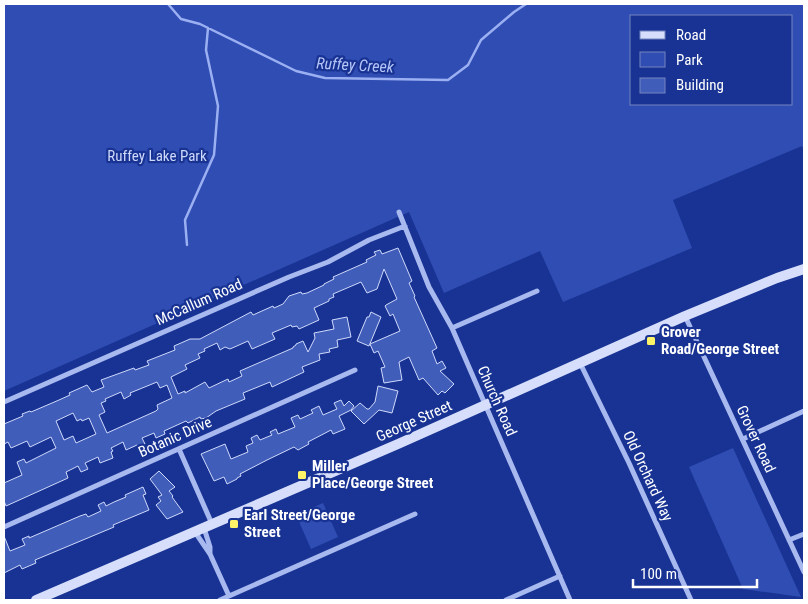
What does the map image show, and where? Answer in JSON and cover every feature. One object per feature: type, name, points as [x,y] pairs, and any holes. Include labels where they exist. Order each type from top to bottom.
[{"type":"main road","name":"George Street","points":[[36,600],[686,316],[777,278],[804,269]]},
{"type":"street","name":"Church Road","points":[[399,212],[430,287],[452,328],[570,600]]},
{"type":"street","name":"McCallum Road","points":[[4,402],[289,277],[328,262],[369,240],[404,226]]},
{"type":"street","points":[[452,328],[537,291]]},
{"type":"street","name":"Grover Road","points":[[686,316],[804,572]]},
{"type":"street","name":"Old Orchard Way","points":[[580,363],[691,600]]},
{"type":"street","name":"Botanic Drive","points":[[4,527],[356,370]]},
{"type":"street","points":[[742,439],[804,412]]},
{"type":"street","points":[[179,449],[210,554],[229,596]]},
{"type":"street","points":[[220,600],[415,514]]},
{"type":"street","points":[[203,528],[210,547],[210,554]]},
{"type":"street","points":[[789,540],[804,534]]},
{"type":"street","points":[[506,600],[560,576]]},
{"type":"green space","name":"Ruffey Lake Park","points":[[4,4],[804,4],[804,151],[802,146],[673,200],[692,248],[563,302],[540,251],[444,293],[409,212],[4,391]]},
{"type":"green space","points":[[733,448],[801,597],[743,589],[689,467]]},
{"type":"green space","points":[[323,503],[338,537],[311,549],[296,515]]},
{"type":"building","points":[[398,248],[412,281],[409,283],[414,297],[437,348],[432,351],[437,364],[442,361],[446,368],[440,371],[454,384],[445,393],[442,391],[438,395],[423,378],[419,380],[409,357],[399,362],[402,380],[384,383],[381,368],[385,367],[378,351],[374,353],[370,344],[400,331],[393,314],[390,316],[385,306],[397,299],[384,269],[377,289],[367,293],[361,282],[333,294],[334,297],[329,299],[329,301],[314,308],[319,320],[299,329],[297,326],[292,327],[291,325],[272,333],[275,339],[252,349],[248,341],[230,349],[225,347],[220,350],[217,343],[198,354],[200,358],[185,365],[187,369],[171,377],[178,394],[185,391],[185,393],[205,382],[209,388],[228,379],[229,382],[242,376],[240,371],[293,348],[296,344],[303,341],[308,352],[315,338],[314,333],[334,329],[332,320],[347,317],[351,337],[337,340],[338,347],[329,349],[330,352],[319,354],[320,360],[302,367],[304,372],[272,387],[270,382],[243,393],[245,399],[216,411],[206,418],[201,419],[200,417],[188,423],[186,421],[164,431],[165,434],[156,438],[154,433],[142,438],[145,444],[138,447],[137,445],[126,450],[123,442],[111,448],[113,458],[100,463],[98,457],[85,463],[88,469],[81,472],[78,466],[66,472],[68,478],[6,506],[4,501],[4,483],[22,475],[17,462],[24,459],[26,463],[56,448],[51,437],[30,447],[27,441],[11,448],[8,442],[4,444],[4,424],[23,416],[22,414],[70,395],[69,393],[87,385],[92,392],[104,387],[101,380],[134,368],[135,370],[149,365],[147,361],[175,350],[174,346],[190,339],[200,339],[251,312],[253,315],[273,306],[274,308],[283,304],[289,296],[301,292],[302,294],[307,293],[334,279],[333,277],[367,262],[366,260],[376,255],[374,252],[380,250],[382,254]],"holes":[[[157,382],[160,388],[167,385],[172,398],[157,405],[158,409],[156,411],[107,433],[99,415],[105,412],[101,403],[106,401],[105,399],[121,392],[124,399],[131,395],[130,393]],[[73,413],[77,421],[89,418],[96,434],[76,443],[73,436],[64,440],[56,421]]]},
{"type":"building","points":[[371,312],[381,317],[369,346],[357,341]]},
{"type":"building","points":[[378,386],[398,391],[392,413],[379,410],[364,424],[351,411],[360,403],[369,409],[375,402]]},
{"type":"building","points":[[341,400],[344,406],[349,401],[354,406],[351,410],[339,416],[345,429],[333,434],[331,430],[308,442],[309,444],[298,450],[294,447],[240,474],[241,476],[227,484],[224,477],[214,481],[201,454],[225,444],[231,459],[248,452],[246,446],[253,443],[251,438],[257,435],[260,440],[272,435],[270,432],[276,429],[278,434],[295,427],[291,418],[298,415],[300,419],[313,413],[311,410],[319,406],[323,415],[337,409],[334,403]]},
{"type":"building","points":[[159,471],[175,487],[169,491],[183,512],[167,519],[156,505],[161,501],[158,497],[162,495],[150,479]]},
{"type":"building","points":[[143,487],[146,494],[143,495],[149,510],[113,525],[114,527],[35,560],[36,563],[22,569],[20,565],[4,573],[4,536],[10,551],[25,545],[22,539],[29,536],[29,538],[86,514],[88,517],[101,511],[98,505],[104,502],[106,506]]},
{"type":"waterway","name":"Ruffey Creek","points":[[168,4],[181,19],[200,24],[296,71],[325,78],[448,80],[468,65],[481,40],[526,4]]},
{"type":"waterway","points":[[187,245],[185,220],[214,155],[218,106],[206,50],[208,28]]},
{"type":"place","name":"Grover Road/George Street","points":[[651,341]]},
{"type":"place","name":"Miller Place/George Street","points":[[302,475]]},
{"type":"place","name":"Earl Street/George Street","points":[[234,524]]}]
